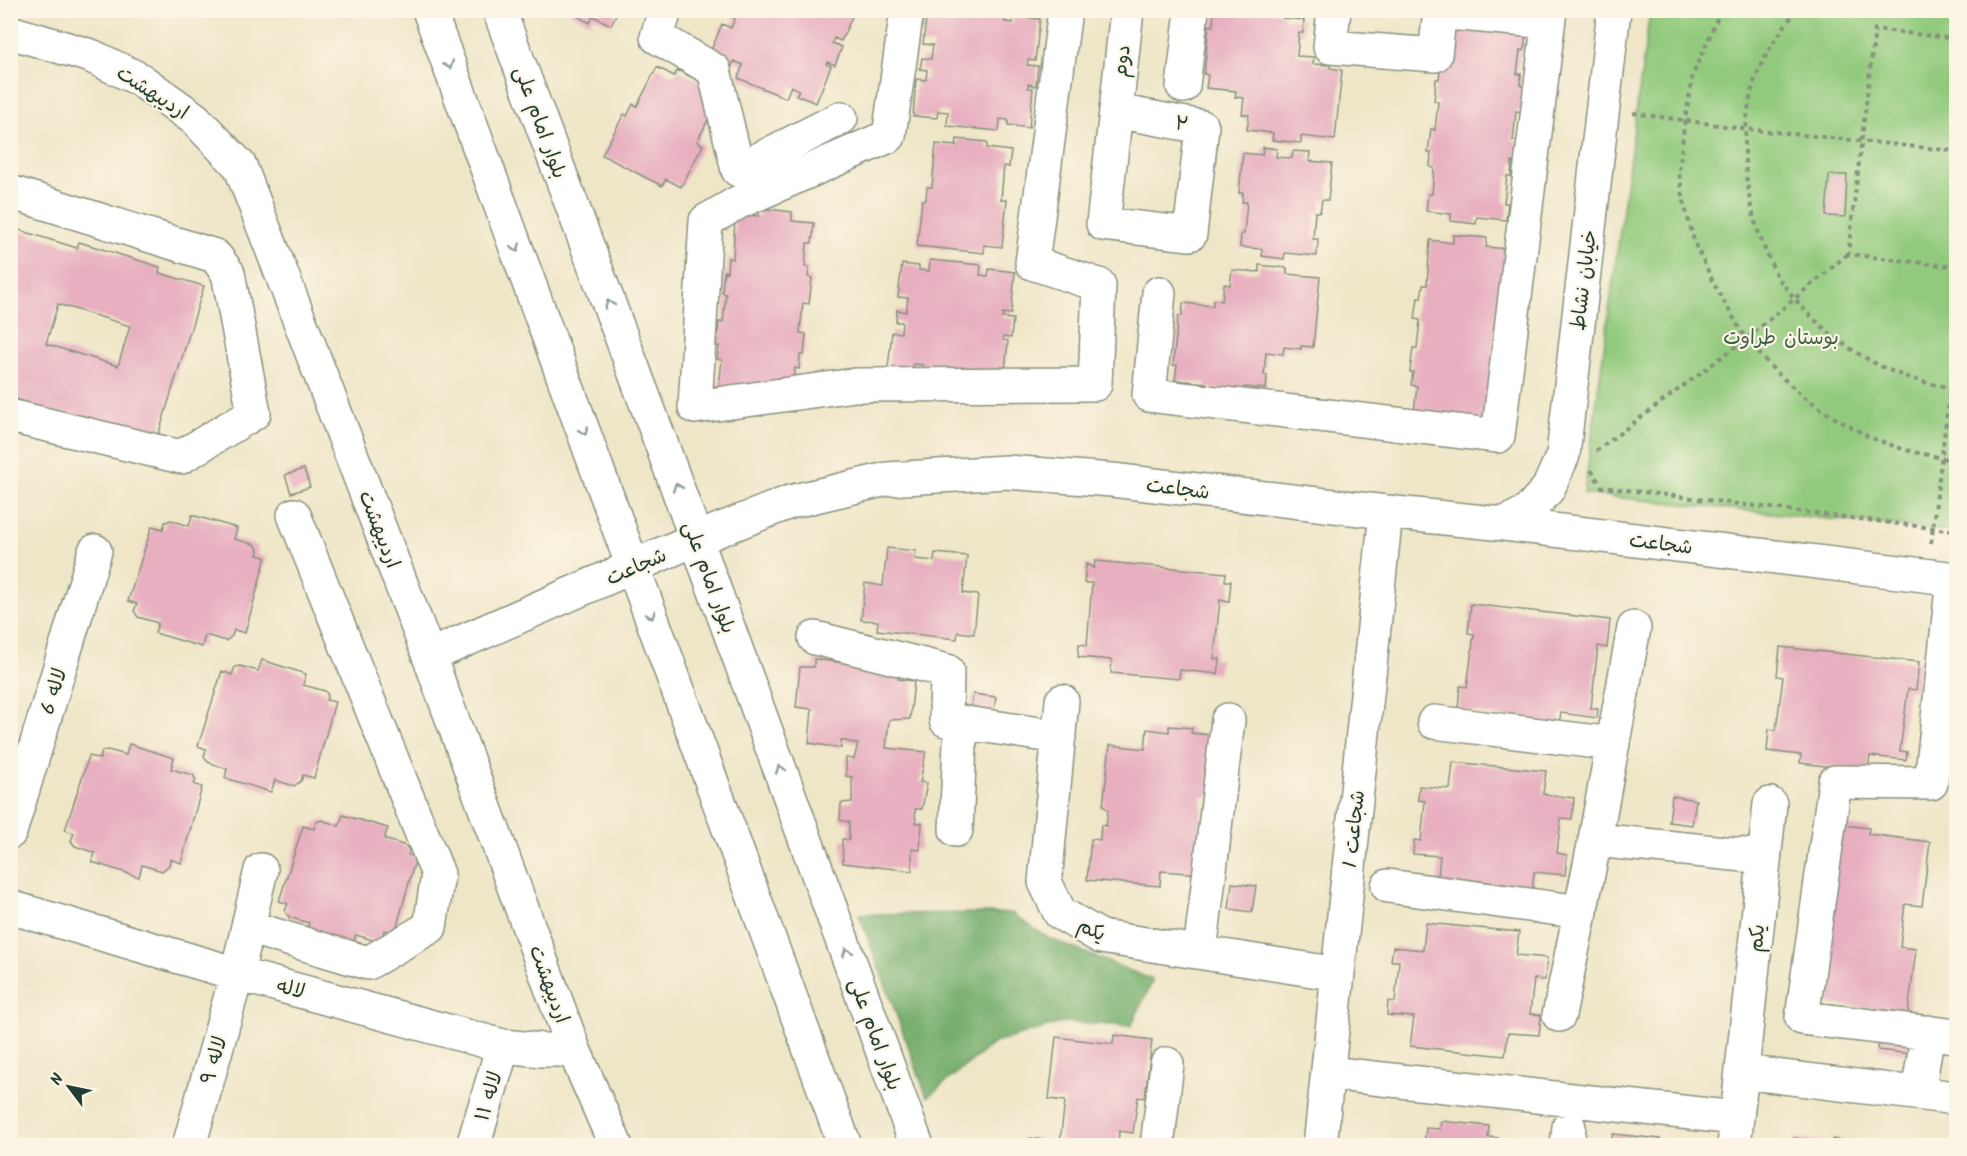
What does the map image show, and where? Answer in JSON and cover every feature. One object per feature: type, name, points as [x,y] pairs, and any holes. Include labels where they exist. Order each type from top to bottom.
[{"type":"street","points":[[429,10],[845,1146]]},
{"type":"street","name":"بلوار امام علی","points":[[500,10],[917,1146]]},
{"type":"street","points":[[665,10],[657,37],[714,70],[738,170],[841,118]]},
{"type":"street","points":[[907,10],[889,136],[739,202],[706,221],[695,407],[855,385],[1095,384],[1099,285],[1032,263],[1065,10]]},
{"type":"street","name":"دوم","points":[[1116,111],[1127,10]]},
{"type":"street","points":[[1183,86],[1192,10]]},
{"type":"street","points":[[1159,293],[1149,395],[1498,436],[1549,16],[1439,11],[1435,55],[1330,47],[1334,10]]},
{"type":"street","name":"خیابان نشاط","points":[[1504,524],[1527,512],[1548,489],[1563,455],[1614,10]]},
{"type":"street","name":"اردیبهشت","points":[[10,32],[91,57],[139,79],[195,119],[240,166],[429,656],[574,1050],[616,1146]]},
{"type":"street","points":[[10,192],[215,256],[228,273],[254,413],[181,457],[10,416]]},
{"type":"street","name":"شجاعت","points":[[429,656],[696,539],[790,502],[887,479],[1007,472],[1112,480],[1504,524],[1945,578]]},
{"type":"street","name":"شجاعت 1","points":[[1320,1146],[1386,512]]},
{"type":"street","points":[[248,927],[368,963],[430,927],[438,874],[294,515]]},
{"type":"street","name":"لاله 6","points":[[10,832],[95,551]]},
{"type":"street","points":[[1918,1094],[1942,1034],[1802,1018],[1835,782],[1931,783],[1945,578]]},
{"type":"street","points":[[1559,1016],[1595,840],[1634,628]]},
{"type":"street","points":[[815,638],[947,671],[946,720],[1059,737]]},
{"type":"street","name":"یکم","points":[[1062,701],[1045,882],[1060,913],[1101,937],[1338,974]]},
{"type":"street","points":[[1200,952],[1228,720]]},
{"type":"street","points":[[956,830],[961,722]]},
{"type":"street","points":[[1434,722],[1613,744]]},
{"type":"street","name":"یکم","points":[[1735,1132],[1770,804]]},
{"type":"street","points":[[1595,840],[1764,857]]},
{"type":"street","name":"لاله ۹","points":[[189,1146],[237,974],[261,870]]},
{"type":"street","points":[[1388,886],[1581,912]]},
{"type":"street","name":"لاله","points":[[10,907],[237,974],[503,1046],[574,1050]]},
{"type":"street","name":"لاله ۱۱","points":[[473,1146],[503,1046]]},
{"type":"street","points":[[1157,1146],[1167,1064]]},
{"type":"street","points":[[1742,1072],[1956,1098]]},
{"type":"street","points":[[1328,1073],[1735,1132]]},
{"type":"path","points":[[1721,10],[1693,74],[1679,173],[1695,244],[1716,288],[1746,339],[1774,370],[1804,397],[1833,417],[1869,437],[1905,450],[1956,461]]},
{"type":"path","points":[[1797,10],[1772,44],[1753,87],[1746,129],[1745,167],[1751,210],[1761,241],[1778,278],[1823,329],[1875,364],[1908,377],[1956,388]]},
{"type":"path","points":[[1594,453],[1746,339],[1848,254],[1875,29],[1956,39]]},
{"type":"path","points":[[1603,108],[1746,129],[1956,151]]},
{"type":"path","points":[[1848,254],[1956,267]]},
{"type":"path","points":[[1945,578],[1933,528],[1956,340]]},
{"type":"path","points":[[1590,469],[1602,487],[1956,531]]},
{"type":"green space","name":"بوستان طراوت","points":[[1650,11],[1956,11],[1956,532],[1584,494]]},
{"type":"green space","points":[[1012,913],[1048,938],[1153,980],[1131,1026],[1064,1022],[994,1043],[927,1097],[859,914]]},
{"type":"building","points":[[566,10],[618,10],[611,25],[593,16],[590,23]]},
{"type":"building","points":[[731,10],[855,10],[841,41],[834,38],[832,43],[842,47],[835,65],[827,62],[826,64],[831,66],[816,103],[796,95],[799,90],[791,86],[786,98],[738,78],[743,65],[734,61],[731,68],[708,58],[722,24],[731,28],[735,18],[729,16]]},
{"type":"building","points":[[955,10],[1006,13],[1005,22],[1013,23],[1014,16],[1040,19],[1035,61],[1028,60],[1027,65],[1038,66],[1036,86],[1028,84],[1028,88],[1033,88],[1029,128],[1008,125],[1008,120],[1000,119],[999,131],[947,126],[948,112],[938,111],[937,118],[913,116],[916,79],[926,80],[927,70],[920,69],[922,58],[931,59],[933,45],[923,44],[927,12],[954,18]]},
{"type":"building","points":[[1245,10],[1283,12],[1283,18],[1304,20],[1303,33],[1299,33],[1297,56],[1314,57],[1313,64],[1330,65],[1330,68],[1342,70],[1335,140],[1301,136],[1301,143],[1272,140],[1273,133],[1247,130],[1249,115],[1242,114],[1244,98],[1235,97],[1236,91],[1206,88],[1208,75],[1204,74],[1209,25],[1213,26],[1214,11],[1244,14]]},
{"type":"building","points":[[1447,22],[1526,31],[1524,51],[1520,50],[1517,74],[1521,74],[1520,85],[1524,86],[1522,112],[1516,111],[1513,141],[1518,141],[1516,163],[1512,162],[1511,176],[1507,176],[1504,203],[1508,203],[1506,220],[1477,217],[1476,224],[1451,221],[1451,214],[1426,211],[1428,194],[1432,194],[1434,168],[1430,167],[1431,153],[1428,153],[1431,129],[1435,130],[1438,102],[1434,101],[1436,79],[1439,79]]},
{"type":"building","points":[[657,67],[674,76],[678,70],[705,84],[712,112],[697,142],[703,145],[681,187],[666,179],[662,186],[602,155],[624,114],[627,116],[633,104],[637,106]]},
{"type":"building","points":[[957,139],[987,142],[987,148],[1011,151],[1009,167],[1004,166],[1001,200],[1007,200],[1002,247],[984,245],[984,253],[917,246],[922,200],[926,200],[927,187],[932,187],[936,144],[956,146]]},
{"type":"building","points":[[1263,147],[1277,149],[1276,157],[1292,158],[1293,151],[1310,152],[1309,161],[1332,163],[1328,200],[1322,200],[1320,212],[1315,212],[1313,239],[1318,239],[1317,256],[1285,253],[1284,259],[1262,256],[1262,249],[1240,247],[1241,234],[1244,234],[1247,202],[1242,202],[1243,193],[1239,193],[1243,153],[1262,155]]},
{"type":"building","points":[[1829,175],[1847,175],[1845,217],[1826,216]]},
{"type":"building","points":[[759,208],[792,212],[792,221],[814,223],[812,243],[807,243],[805,267],[809,267],[808,277],[812,278],[809,304],[803,303],[800,333],[806,334],[804,355],[800,355],[799,369],[795,368],[792,395],[796,395],[794,412],[764,409],[763,416],[738,414],[713,404],[715,386],[719,386],[722,360],[717,359],[719,346],[716,346],[719,322],[723,322],[726,294],[722,293],[724,271],[727,272],[728,258],[733,259],[735,214],[759,216]]},
{"type":"building","points":[[19,230],[77,248],[79,242],[160,267],[159,273],[204,286],[157,439],[27,409],[29,403],[10,397],[10,257]],"holes":[[[58,304],[130,326],[118,366],[46,344]]]},
{"type":"building","points":[[1453,235],[1487,238],[1486,247],[1508,249],[1506,269],[1502,269],[1486,421],[1414,412],[1417,386],[1411,385],[1413,372],[1410,372],[1413,348],[1417,348],[1420,320],[1415,319],[1418,297],[1421,298],[1423,285],[1427,285],[1430,240],[1453,243]]},
{"type":"building","points":[[930,260],[981,265],[980,275],[988,276],[989,269],[1015,272],[1011,314],[1003,313],[1002,318],[1013,319],[1011,338],[1003,337],[1003,340],[1008,341],[1004,380],[922,379],[923,365],[913,364],[913,371],[888,368],[892,332],[901,333],[902,322],[896,322],[897,310],[906,312],[908,298],[898,297],[902,264],[919,266],[919,270],[929,271]]},
{"type":"building","points":[[1259,265],[1287,268],[1287,274],[1320,277],[1313,347],[1301,346],[1301,349],[1284,347],[1283,354],[1266,352],[1264,375],[1267,375],[1266,389],[1244,387],[1243,392],[1205,388],[1206,383],[1175,380],[1177,365],[1173,365],[1178,316],[1182,316],[1183,303],[1213,306],[1213,300],[1222,301],[1224,284],[1230,285],[1232,270],[1259,272]]},
{"type":"building","points":[[304,469],[310,487],[291,493],[285,475]]},
{"type":"building","points":[[192,515],[237,528],[234,539],[256,545],[257,555],[266,557],[245,633],[234,630],[232,636],[226,641],[205,635],[202,647],[155,633],[158,623],[138,617],[134,611],[137,604],[128,601],[152,526],[163,529],[165,522],[171,520],[189,526]]},
{"type":"building","points":[[887,548],[916,551],[915,559],[934,561],[935,553],[967,556],[963,593],[978,595],[974,634],[958,632],[957,639],[877,630],[878,621],[861,620],[865,583],[883,586]]},
{"type":"building","points":[[1095,561],[1226,573],[1225,581],[1231,581],[1229,602],[1220,600],[1214,659],[1220,659],[1218,674],[1180,670],[1179,679],[1111,673],[1112,660],[1078,657],[1079,644],[1087,645],[1092,583],[1084,583],[1086,564],[1094,568]]},
{"type":"building","points":[[1471,604],[1610,620],[1607,648],[1598,646],[1591,708],[1598,709],[1597,718],[1561,713],[1558,728],[1458,709],[1460,686],[1467,687],[1474,634],[1468,633]]},
{"type":"building","points":[[1780,647],[1919,662],[1916,690],[1908,689],[1900,751],[1907,752],[1906,760],[1870,756],[1868,771],[1800,763],[1801,755],[1767,751],[1769,729],[1776,730],[1783,677],[1777,676]]},
{"type":"building","points":[[814,659],[899,670],[898,679],[914,681],[910,719],[889,720],[886,748],[926,752],[920,782],[927,783],[922,809],[915,809],[916,823],[922,823],[920,850],[912,849],[912,871],[843,863],[842,839],[849,840],[849,822],[840,820],[841,803],[852,802],[852,777],[846,776],[846,758],[854,759],[858,744],[841,740],[841,748],[809,743],[812,709],[796,707],[800,667],[814,667]]},
{"type":"building","points":[[262,660],[306,674],[303,685],[325,691],[328,695],[326,700],[335,702],[314,778],[303,775],[301,781],[294,786],[275,780],[271,792],[225,778],[227,769],[208,762],[204,757],[206,749],[198,746],[222,671],[232,675],[235,667],[240,666],[258,671]]},
{"type":"building","points":[[973,694],[996,697],[992,723],[969,720]]},
{"type":"building","points":[[1169,726],[1192,728],[1191,733],[1223,736],[1209,797],[1202,796],[1200,874],[1161,871],[1160,886],[1087,880],[1091,839],[1100,840],[1101,825],[1106,826],[1108,810],[1103,806],[1110,745],[1145,749],[1147,729],[1169,732]]},
{"type":"building","points":[[129,744],[174,758],[171,769],[193,775],[196,780],[194,784],[202,787],[181,863],[170,859],[169,865],[162,871],[142,865],[139,877],[92,862],[95,853],[75,846],[71,841],[74,833],[65,830],[89,756],[100,759],[102,751],[108,750],[126,755]]},
{"type":"building","points":[[1453,762],[1546,771],[1543,794],[1574,798],[1572,819],[1561,818],[1557,853],[1567,855],[1565,875],[1534,872],[1532,895],[1437,886],[1440,856],[1413,854],[1414,840],[1421,841],[1425,801],[1418,800],[1419,786],[1450,789]]},
{"type":"building","points":[[1672,796],[1696,800],[1692,825],[1669,822]]},
{"type":"building","points":[[343,815],[388,828],[384,839],[406,846],[409,850],[408,855],[416,857],[395,933],[384,930],[383,936],[376,941],[356,935],[352,947],[306,933],[309,923],[289,917],[285,911],[288,904],[279,901],[303,826],[314,829],[316,822],[322,820],[339,826]]},
{"type":"building","points":[[1835,824],[1869,828],[1868,834],[1930,842],[1922,906],[1905,904],[1900,947],[1916,949],[1908,1013],[1813,1002]]},
{"type":"building","points":[[1232,883],[1256,886],[1252,912],[1229,909]]},
{"type":"building","points":[[1426,923],[1519,932],[1516,955],[1547,958],[1545,980],[1534,979],[1530,1014],[1541,1015],[1539,1035],[1508,1033],[1505,1056],[1410,1046],[1414,1017],[1387,1015],[1388,1001],[1395,1002],[1399,961],[1391,961],[1393,947],[1423,950]]},
{"type":"building","points":[[1880,1031],[1913,1034],[1911,1054],[1878,1050]]},
{"type":"building","points":[[1114,1035],[1152,1040],[1145,1098],[1138,1097],[1133,1133],[1119,1131],[1118,1146],[1029,1146],[1030,1138],[1060,1142],[1065,1101],[1049,1099],[1056,1037],[1113,1044]]},
{"type":"building","points":[[1441,1121],[1489,1126],[1488,1137],[1499,1138],[1498,1146],[1424,1146],[1426,1128],[1440,1129]]},
{"type":"building","points":[[1613,1134],[1660,1139],[1659,1146],[1598,1146],[1598,1141],[1611,1143]]},
{"type":"building","points":[[1794,1138],[1832,1143],[1833,1139],[1869,1146],[1793,1146]]}]
